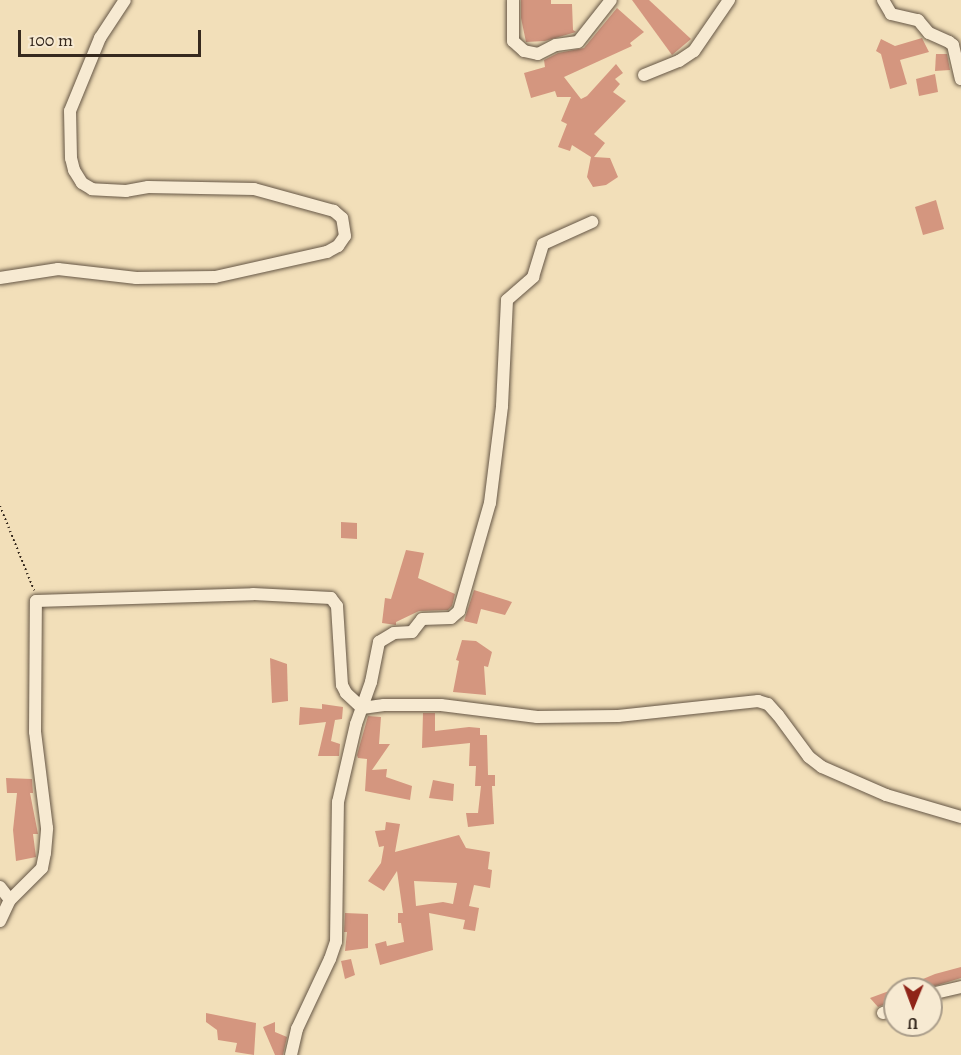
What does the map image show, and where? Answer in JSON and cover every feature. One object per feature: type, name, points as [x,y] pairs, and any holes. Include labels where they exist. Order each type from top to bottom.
[{"type":"street","points":[[0,278],[58,268],[136,278],[215,277],[327,252],[338,246],[345,236],[344,223],[339,214],[254,189],[148,187],[126,191],[92,189],[82,183],[74,170],[71,158],[70,111],[100,38],[125,0]]},
{"type":"street","points":[[513,0],[513,41],[524,51],[538,54],[556,45],[578,42],[611,0]]},
{"type":"street","points":[[644,75],[679,61],[694,51],[729,0]]},
{"type":"street","points":[[884,0],[891,14],[918,20],[929,33],[953,45],[961,79]]},
{"type":"street","points":[[291,1055],[297,1029],[336,942],[337,810],[356,724],[371,682],[379,642],[394,633],[412,632],[422,619],[451,618],[459,611],[490,502],[502,406],[507,300],[533,277],[543,244],[591,222]]},
{"type":"street","points":[[0,921],[10,900],[42,868],[45,853],[47,828],[35,732],[36,601],[253,594],[332,598],[337,606],[342,685],[346,693],[362,708]]},
{"type":"street","points":[[362,708],[384,705],[441,705],[537,717],[618,716],[758,701],[768,704],[808,757],[822,767],[886,795],[961,817]]},
{"type":"street","points":[[0,887],[10,900]]},
{"type":"street","points":[[943,991],[961,987]]},
{"type":"path","points":[[0,506],[36,601]]},
{"type":"building","points":[[521,0],[551,0],[551,4],[572,4],[573,30],[576,32],[545,41],[526,42],[521,18]]},
{"type":"building","points":[[632,0],[649,0],[691,39],[672,55]]},
{"type":"building","points":[[617,8],[644,32],[630,43],[632,46],[564,77],[581,99],[587,96],[616,64],[623,73],[615,79],[620,84],[613,92],[626,101],[594,134],[605,143],[594,157],[610,158],[618,177],[606,185],[593,187],[587,177],[591,157],[572,145],[570,151],[558,147],[567,124],[561,121],[571,97],[557,97],[555,91],[531,98],[524,73],[545,67],[544,60],[558,53],[584,48]]},
{"type":"building","points":[[922,38],[929,52],[900,60],[907,84],[890,89],[881,54],[876,51],[881,39],[895,46]]},
{"type":"building","points":[[936,54],[947,54],[950,70],[935,71]]},
{"type":"building","points":[[935,74],[938,92],[919,96],[916,79]]},
{"type":"building","points":[[936,200],[944,229],[923,235],[915,207]]},
{"type":"building","points":[[341,522],[357,523],[357,539],[341,538]]},
{"type":"building","points":[[406,550],[424,553],[418,578],[455,594],[452,606],[448,610],[419,611],[396,622],[396,625],[382,623],[385,598],[391,599]]},
{"type":"building","points":[[474,590],[512,602],[505,615],[481,609],[477,624],[464,621]]},
{"type":"building","points":[[462,640],[476,641],[492,652],[488,667],[484,666],[486,695],[453,692],[459,661],[456,660]]},
{"type":"building","points":[[270,658],[287,664],[288,701],[272,703]]},
{"type":"building","points":[[322,704],[343,707],[342,719],[335,720],[331,741],[340,744],[339,756],[318,756],[326,722],[299,725],[300,707],[322,709]]},
{"type":"building","points":[[423,713],[435,713],[435,731],[469,727],[480,728],[480,735],[487,735],[488,775],[495,775],[495,786],[492,786],[494,824],[468,827],[466,813],[478,813],[481,786],[475,786],[476,766],[469,766],[470,743],[422,748]]},
{"type":"building","points":[[368,716],[381,717],[379,744],[390,744],[372,770],[387,769],[386,777],[412,786],[410,800],[365,791],[367,759],[358,758],[357,755]]},
{"type":"building","points":[[6,778],[32,779],[33,793],[30,793],[38,834],[33,834],[36,857],[16,861],[13,830],[17,793],[7,793]]},
{"type":"building","points":[[433,780],[454,784],[453,801],[429,798]]},
{"type":"building","points":[[386,822],[400,824],[395,852],[459,835],[466,848],[490,852],[488,869],[492,870],[490,888],[474,885],[469,906],[479,908],[475,931],[463,929],[465,920],[429,913],[433,950],[380,965],[375,944],[386,941],[387,946],[404,942],[401,923],[398,923],[398,913],[403,913],[397,871],[384,891],[368,881],[381,863],[384,846],[379,847],[375,831],[385,830]],"holes":[[[414,881],[457,883],[453,904],[443,902],[416,906]]]},
{"type":"building","points":[[345,913],[368,914],[368,948],[345,951],[347,932],[344,932]]},
{"type":"building","points":[[351,959],[355,975],[345,979],[341,961]]},
{"type":"building","points":[[961,967],[961,978],[943,984],[943,977],[928,977]]},
{"type":"building","points":[[883,993],[883,1005],[878,1007],[870,998]]},
{"type":"building","points":[[206,1013],[256,1023],[254,1055],[235,1052],[237,1043],[218,1040],[217,1030],[206,1022]]},
{"type":"building","points":[[275,1022],[275,1032],[287,1037],[283,1055],[275,1055],[263,1027]]}]
